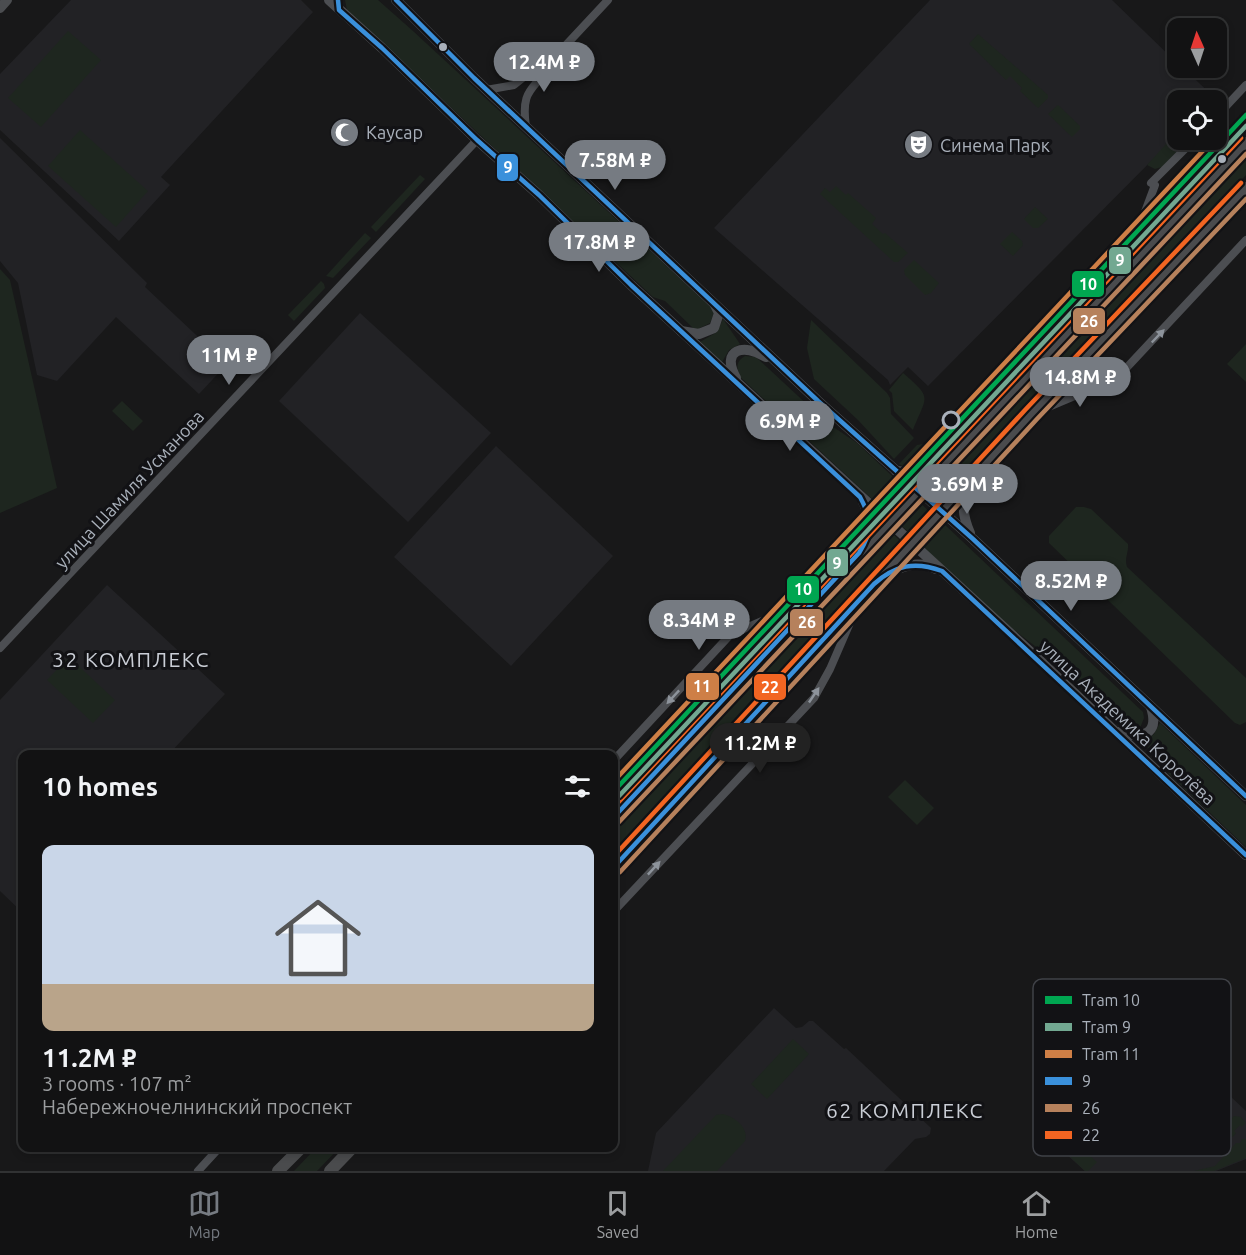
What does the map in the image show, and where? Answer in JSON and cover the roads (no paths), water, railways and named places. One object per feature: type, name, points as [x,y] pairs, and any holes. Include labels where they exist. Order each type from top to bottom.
[{"type":"main road","points":[[0,8],[7,0]]},
{"type":"main road","points":[[618,813],[1246,142]]},
{"type":"main road","points":[[618,863],[1032,414],[1246,188]]},
{"type":"main road","points":[[278,1171],[297,1152]]},
{"type":"main road","points":[[330,1171],[348,1152]]},
{"type":"street","name":"улица Академика Королёва","points":[[329,0],[338,5],[477,140],[540,195],[681,331],[1246,855]]},
{"type":"street","name":"улица Академика Королёва","points":[[396,0],[486,90],[784,369],[918,492],[973,539],[1246,796]]},
{"type":"street","points":[[526,127],[525,100],[534,85],[546,72],[552,60],[608,0]]},
{"type":"street","points":[[486,90],[514,85],[539,65],[552,60]]},
{"type":"street","points":[[1227,105],[1246,85]]},
{"type":"street","name":"улица Шамиля Усманова","points":[[0,648],[477,140]]},
{"type":"street","points":[[1122,275],[1155,184],[1151,183],[1184,150]]},
{"type":"street","points":[[1032,414],[1117,378],[1246,240]]},
{"type":"street","points":[[681,331],[699,334],[714,328],[719,313],[715,303]]},
{"type":"street","points":[[740,385],[730,367],[735,352],[743,348],[756,351],[784,369]]},
{"type":"street","points":[[895,471],[920,473],[945,463]]},
{"type":"street","points":[[968,484],[962,509],[964,520],[973,539]]},
{"type":"street","points":[[859,553],[869,536],[870,524],[869,513],[860,497]]},
{"type":"street","points":[[883,576],[904,566],[915,564],[928,565],[942,571]]},
{"type":"street","points":[[618,756],[730,635],[822,595]]},
{"type":"street","points":[[618,907],[814,698],[830,669],[858,604]]},
{"type":"street","points":[[1114,731],[1134,737],[1144,735],[1154,722],[1150,706]]},
{"type":"street","points":[[198,1171],[215,1152]]},
{"type":"tram line","name":"10","points":[[618,787],[1246,115]]},
{"type":"tram line","name":"9","points":[[619,796],[1246,126]]},
{"type":"tram line","name":"11","points":[[618,777],[1204,150]]},
{"type":"place","name":"Каусар","points":[[345,132]]},
{"type":"place","name":"Синема Парк","points":[[919,145]]},
{"type":"district","name":"32 КОМПЛЕКС","points":[[131,659]]},
{"type":"district","name":"62 КОМПЛЕКС","points":[[905,1110]]}]
